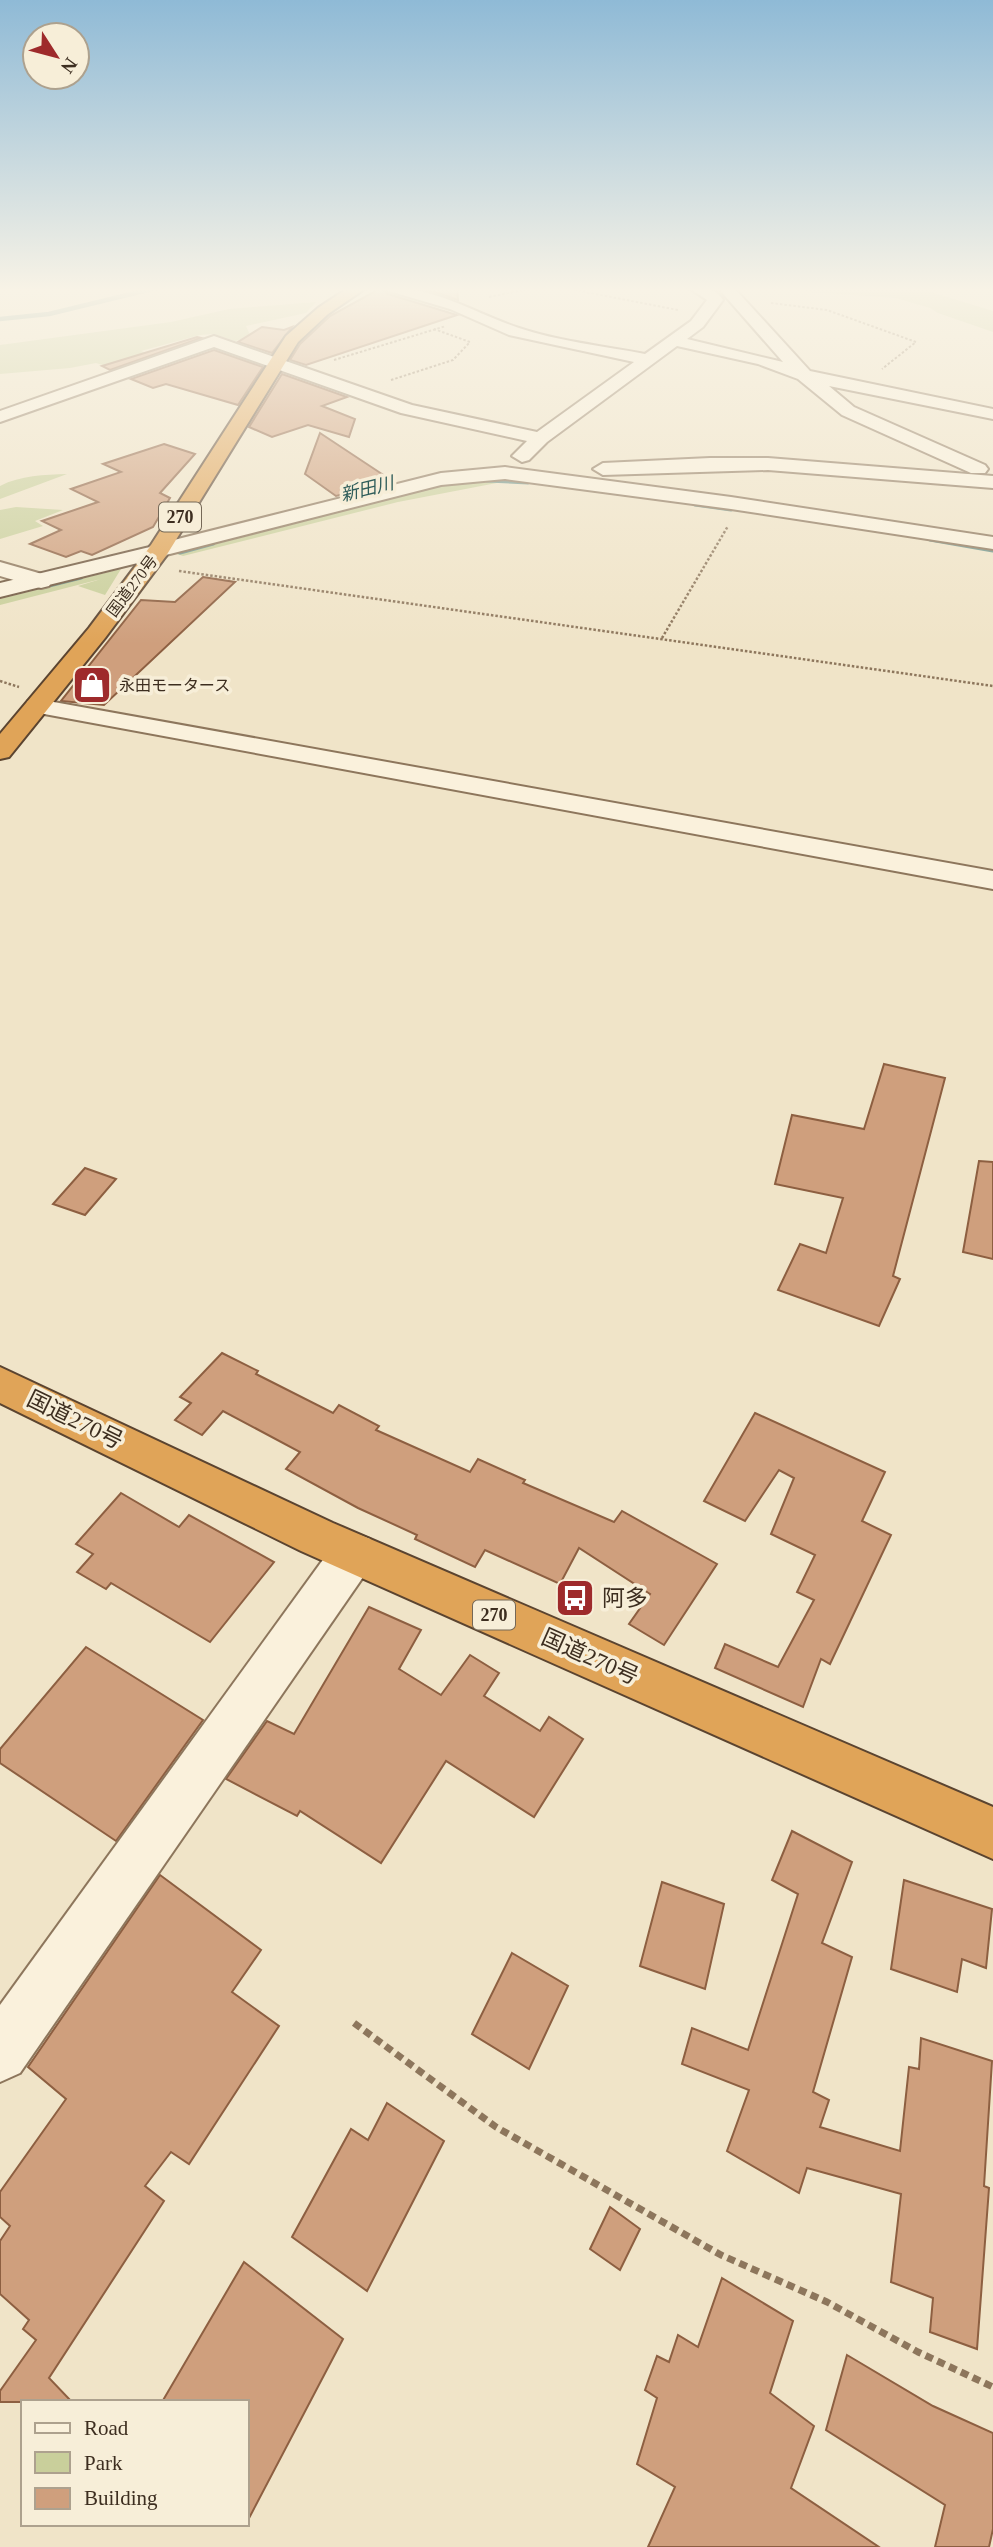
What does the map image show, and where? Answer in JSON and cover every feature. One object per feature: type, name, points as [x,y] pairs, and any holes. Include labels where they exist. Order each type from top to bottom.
[{"type":"highway","name":"国道270号","points":[[0,751],[97,633],[152,559],[249,407]]},
{"type":"highway","name":"国道270号","points":[[0,1384],[354,1553],[993,1833]]},
{"type":"street","points":[[0,417],[29,407]]},
{"type":"street","points":[[399,407],[540,438]]},
{"type":"street","points":[[505,473],[540,438],[584,407]]},
{"type":"street","points":[[844,407],[868,422],[993,475]]},
{"type":"street","points":[[964,407],[993,414]]},
{"type":"street","points":[[528,476],[710,464],[831,468],[993,482]]},
{"type":"street","points":[[0,590],[152,559],[441,480],[505,473],[741,504],[993,543]]},
{"type":"street","points":[[0,569],[41,581]]},
{"type":"street","points":[[37,706],[993,880]]},
{"type":"street","points":[[0,2053],[354,1553]]},
{"type":"path","points":[[662,638],[741,504]]},
{"type":"path","points":[[152,559],[993,686]]},
{"type":"path","points":[[355,2023],[519,2141],[721,2255],[827,2302],[918,2352],[993,2387]]},
{"type":"green space","points":[[67,474],[0,499],[0,486],[8,482],[33,476]]},
{"type":"green space","points":[[507,481],[398,502],[183,556],[177,554],[449,484]]},
{"type":"green space","points":[[16,507],[63,510],[35,521],[43,526],[0,539],[0,510]]},
{"type":"green space","points":[[121,569],[105,595],[78,586],[101,579],[0,605],[0,599]]},
{"type":"building","points":[[262,407],[324,407],[355,419],[349,437],[308,425],[272,437],[249,427]]},
{"type":"building","points":[[320,433],[394,482],[336,496],[305,474]]},
{"type":"building","points":[[164,444],[195,454],[160,493],[170,498],[153,527],[92,555],[81,551],[66,557],[30,544],[61,530],[42,521],[98,502],[71,489],[121,472],[103,464]]},
{"type":"building","points":[[203,577],[235,582],[104,705],[61,701],[141,600],[175,602]]},
{"type":"building","points":[[884,1064],[945,1078],[893,1276],[900,1279],[879,1326],[778,1290],[800,1244],[826,1253],[843,1198],[775,1184],[792,1115],[864,1129]]},
{"type":"building","points":[[979,1161],[993,1162],[993,1259],[963,1252]]},
{"type":"building","points":[[85,1168],[116,1179],[85,1215],[53,1204]]},
{"type":"building","points":[[222,1353],[258,1371],[256,1374],[333,1413],[339,1405],[379,1426],[376,1430],[470,1472],[478,1459],[525,1480],[523,1483],[614,1522],[622,1511],[717,1564],[664,1645],[629,1624],[650,1594],[579,1548],[560,1584],[485,1550],[475,1567],[415,1539],[417,1535],[358,1508],[286,1469],[300,1452],[223,1411],[202,1435],[175,1420],[191,1403],[180,1397]]},
{"type":"building","points":[[755,1413],[885,1472],[862,1521],[891,1535],[830,1664],[821,1659],[803,1707],[715,1668],[725,1644],[778,1667],[814,1600],[797,1592],[815,1555],[771,1534],[794,1478],[779,1470],[745,1521],[704,1501]]},
{"type":"building","points":[[121,1493],[179,1527],[189,1515],[274,1562],[210,1642],[111,1583],[106,1589],[77,1572],[93,1554],[76,1544]]},
{"type":"building","points":[[369,1607],[421,1630],[399,1669],[441,1695],[470,1655],[499,1673],[484,1696],[540,1731],[549,1717],[583,1739],[534,1817],[446,1761],[381,1863],[300,1811],[297,1816],[226,1779],[267,1721],[294,1734]]},
{"type":"building","points":[[86,1647],[203,1720],[116,1841],[0,1763],[0,1749]]},
{"type":"building","points":[[792,1831],[852,1862],[822,1943],[852,1957],[813,2092],[829,2100],[820,2127],[900,2151],[909,2067],[919,2069],[921,2038],[992,2061],[984,2186],[989,2188],[977,2349],[930,2332],[933,2298],[891,2282],[901,2194],[807,2168],[799,2193],[727,2151],[749,2090],[682,2064],[692,2028],[748,2050],[798,1894],[772,1880]]},
{"type":"building","points":[[160,1875],[261,1950],[232,1992],[279,2026],[189,2164],[171,2152],[145,2186],[164,2201],[49,2378],[70,2400],[0,2402],[0,2391],[36,2340],[23,2329],[29,2320],[0,2294],[0,2241],[10,2226],[0,2217],[0,2192],[66,2099],[28,2067]]},
{"type":"building","points":[[904,1880],[992,1909],[986,1968],[962,1959],[957,1992],[891,1969]]},
{"type":"building","points":[[662,1882],[724,1904],[705,1989],[640,1966]]},
{"type":"building","points":[[512,1953],[568,1986],[529,2069],[472,2034]]},
{"type":"building","points":[[387,2103],[444,2141],[367,2291],[292,2237],[351,2129],[368,2140]]},
{"type":"building","points":[[610,2207],[640,2229],[620,2270],[590,2249]]},
{"type":"building","points":[[244,2262],[343,2339],[248,2520],[248,2400],[163,2400]]},
{"type":"building","points":[[722,2278],[793,2321],[770,2393],[814,2426],[791,2488],[879,2547],[648,2547],[675,2487],[637,2464],[657,2398],[645,2390],[657,2356],[669,2362],[678,2335],[698,2347]]},
{"type":"building","points":[[847,2355],[933,2406],[993,2433],[993,2529],[989,2547],[935,2547],[945,2505],[826,2430]]},
{"type":"waterway","name":"新田川","points":[[487,480],[528,482]]},
{"type":"waterway","name":"新田川","points":[[695,504],[731,509]]},
{"type":"waterway","name":"新田川","points":[[930,539],[993,550]]},
{"type":"waterway","name":"新田川","points":[[180,552],[213,543]]},
{"type":"waterway","name":"新田川","points":[[45,586],[81,577]]},
{"type":"place","name":"永田モータース","points":[[92,685]]},
{"type":"place","name":"阿多","points":[[575,1598]]}]
